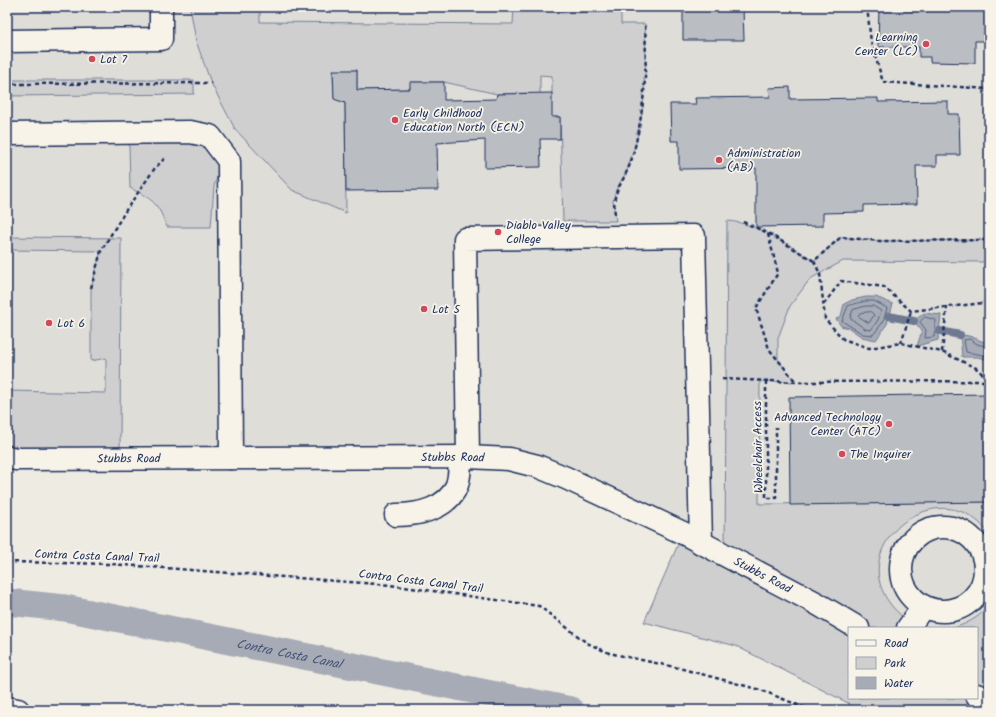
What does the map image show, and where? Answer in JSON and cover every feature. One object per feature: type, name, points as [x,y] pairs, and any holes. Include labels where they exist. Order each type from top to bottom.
[{"type":"street","points":[[7,41],[161,38],[161,7]]},
{"type":"street","points":[[7,134],[190,132],[210,136],[229,161],[231,458]]},
{"type":"street","points":[[396,514],[414,515],[431,509],[448,498],[457,486],[464,457],[465,239],[694,236],[701,543]]},
{"type":"street","name":"Stubbs Road","points":[[7,456],[16,459],[464,457],[509,459],[537,466],[623,503],[816,603],[856,627]]},
{"type":"street","points":[[938,527],[951,528],[970,537],[981,553],[987,574],[982,586],[974,598],[962,607],[944,611],[923,607],[911,597],[907,591],[901,572],[903,556],[906,548],[923,532],[938,527]]},
{"type":"street","points":[[909,627],[923,607]]},
{"type":"street","points":[[978,696],[989,702]]},
{"type":"street","points":[[7,708],[18,710]]},
{"type":"path","points":[[867,7],[871,42],[883,82],[989,89]]},
{"type":"path","points":[[616,221],[613,201],[616,190],[627,171],[636,143],[643,107],[646,60],[644,24]]},
{"type":"path","points":[[7,84],[211,83]]},
{"type":"path","points":[[91,288],[101,251],[126,210],[155,168],[190,132]]},
{"type":"path","points":[[743,222],[768,233],[814,261],[820,274],[825,319],[843,340],[869,348],[901,342],[942,352],[976,368],[989,380]]},
{"type":"path","points":[[768,233],[778,273],[756,308],[769,349],[796,382]]},
{"type":"path","points":[[814,261],[840,237],[879,241],[989,240]]},
{"type":"path","points":[[823,305],[842,281],[884,287],[911,311],[983,303],[989,297]]},
{"type":"path","points":[[942,352],[947,306]]},
{"type":"path","points":[[901,342],[911,311]]},
{"type":"path","points":[[726,379],[796,382],[989,380]]},
{"type":"path","name":"Wheelchair Access","points":[[766,381],[766,498],[776,498],[776,427]]},
{"type":"path","name":"Contra Costa Canal Trail","points":[[7,562],[111,564],[390,585],[539,606],[587,643],[609,653],[679,668],[761,690],[810,710]]},
{"type":"shaded area","name":"Diablo Valley College","points":[[7,7],[989,7],[989,702],[978,627],[853,627],[537,466],[7,457]]},
{"type":"green space","points":[[190,7],[260,7],[260,22],[513,24],[514,7],[560,7],[560,13],[621,12],[621,24],[645,24],[646,60],[643,107],[636,143],[627,171],[616,190],[613,201],[616,221],[563,221],[560,117],[528,118],[528,93],[497,94],[444,82],[411,82],[410,89],[357,90],[357,70],[333,71],[334,98],[345,103],[346,213],[292,190],[235,129],[211,83],[196,41]],"holes":[[[540,75],[552,76],[552,94],[540,94]]]},
{"type":"green space","points":[[7,80],[194,80],[194,94],[7,96]]},
{"type":"green space","points":[[200,142],[223,160],[214,186],[211,227],[167,227],[154,203],[150,199],[130,188],[129,143]]},
{"type":"green space","points":[[727,221],[761,230],[814,261],[841,237],[879,241],[989,240],[989,262],[843,261],[810,279],[790,306],[778,338],[778,360],[796,382],[760,381],[759,504],[989,502],[989,534],[970,516],[948,509],[925,511],[905,522],[889,538],[880,558],[880,581],[891,605],[902,616],[921,627],[848,627],[848,699],[978,699],[978,627],[956,627],[974,619],[986,609],[989,604],[989,710],[855,710],[848,703],[736,646],[644,622],[683,533],[725,556]]},
{"type":"green space","points":[[7,237],[121,238],[120,459],[7,457],[7,391],[106,393],[106,358],[91,361],[91,288],[101,251],[7,250]]},
{"type":"water","points":[[866,297],[876,297],[893,304],[887,324],[876,340],[862,337],[849,328],[841,326],[836,319],[841,316],[844,304],[852,300]]},
{"type":"water","points":[[924,313],[941,315],[938,340],[917,346],[922,331],[914,321]]},
{"type":"water","points":[[960,335],[969,336],[989,343],[989,360],[977,357],[962,357]]},
{"type":"building","points":[[683,7],[743,7],[744,40],[683,40]]},
{"type":"building","name":"Learning Center (LC)","points":[[879,7],[987,7],[986,41],[975,41],[975,63],[930,62],[930,57],[919,57],[919,47],[878,47]]},
{"type":"building","name":"Early Childhood Education North (ECN)","points":[[333,70],[357,70],[357,90],[410,89],[410,82],[444,82],[444,100],[496,99],[497,94],[552,93],[552,117],[560,117],[560,139],[540,139],[541,167],[485,168],[485,140],[437,143],[438,190],[346,191],[345,103],[334,99]]},
{"type":"building","name":"Administration (AB)","points":[[790,87],[790,99],[878,98],[878,102],[948,101],[948,114],[959,114],[960,155],[937,155],[937,166],[916,166],[917,204],[864,205],[864,212],[823,213],[823,226],[756,227],[756,168],[679,169],[679,141],[671,141],[670,104],[696,104],[695,98],[770,97],[769,88]]},
{"type":"building","name":"Advanced Technology Center (ATC)","points":[[989,394],[989,502],[790,505],[789,397]]},
{"type":"waterway","points":[[889,316],[914,321]]},
{"type":"waterway","points":[[940,331],[960,335]]},
{"type":"waterway","name":"Contra Costa Canal","points":[[7,602],[65,608],[571,710]]},
{"type":"place","name":"Learning Center (LC)","points":[[926,44]]},
{"type":"place","name":"Lot 7","points":[[92,59]]},
{"type":"place","name":"Early Childhood Education North (ECN)","points":[[395,120]]},
{"type":"place","name":"Administration (AB)","points":[[719,160]]},
{"type":"place","name":"Diablo Valley College","points":[[498,232]]},
{"type":"place","name":"Lot 5","points":[[424,309]]},
{"type":"place","name":"Lot 6","points":[[49,323]]},
{"type":"place","name":"Advanced Technology Center (ATC)","points":[[889,424]]},
{"type":"place","name":"The Inquirer","points":[[842,454]]}]
